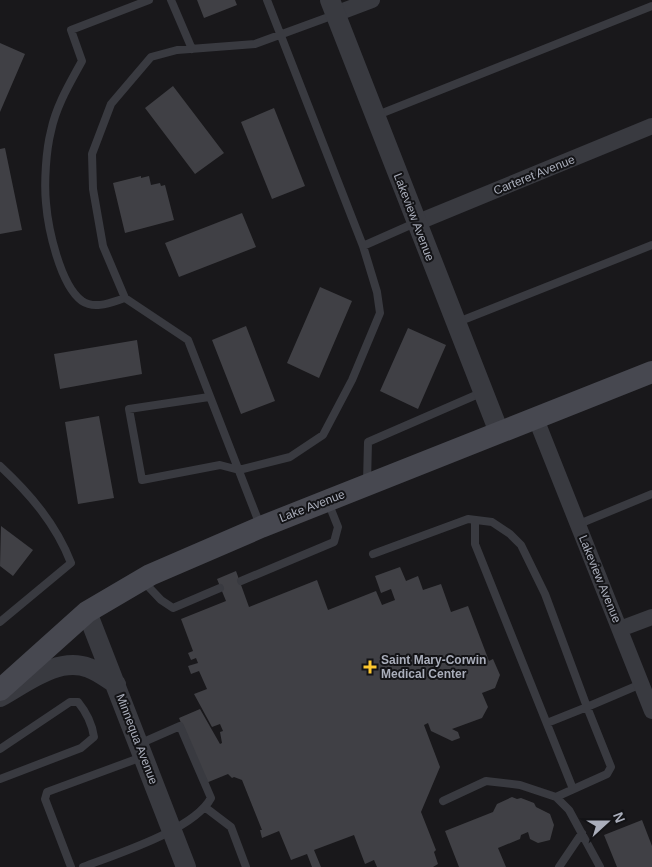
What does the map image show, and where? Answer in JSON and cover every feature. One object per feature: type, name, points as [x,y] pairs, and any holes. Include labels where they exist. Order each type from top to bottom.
[{"type":"main road","name":"Lake Avenue","points":[[0,690],[87,612],[142,579],[185,558],[652,372]]},
{"type":"street","points":[[333,7],[372,0]]},
{"type":"street","name":"Lakeview Avenue","points":[[333,7],[499,432]]},
{"type":"street","name":"Carteret Avenue","points":[[416,223],[652,126]]},
{"type":"street","name":"Lakeview Avenue","points":[[536,419],[652,711]]},
{"type":"street","name":"Minnequa Avenue","points":[[87,612],[186,867]]},
{"type":"street","points":[[620,629],[652,617]]},
{"type":"street","points":[[0,697],[46,672],[66,664],[88,667],[116,684]]},
{"type":"lane","points":[[126,298],[99,306],[82,301],[71,288],[56,253],[49,219],[46,202],[47,165],[53,124],[66,91],[82,62],[71,30],[149,0]]},
{"type":"lane","points":[[171,0],[192,49]]},
{"type":"lane","points":[[209,397],[129,409],[142,480],[220,465],[239,470],[290,457],[323,434],[340,405],[380,313],[377,292],[364,246],[268,0]]},
{"type":"lane","points":[[375,116],[652,6]]},
{"type":"lane","points":[[261,527],[188,340],[126,298],[103,246],[93,189],[92,154],[110,104],[151,58],[177,50],[255,44],[281,36],[333,7]]},
{"type":"lane","points":[[364,246],[416,223]]},
{"type":"lane","points":[[456,322],[652,245]]},
{"type":"lane","points":[[367,485],[368,442],[483,392]]},
{"type":"lane","points":[[0,466],[35,502],[55,528],[71,563],[0,622]]},
{"type":"lane","points":[[579,524],[652,494]]},
{"type":"lane","points":[[241,580],[334,542],[338,527],[327,500]]},
{"type":"lane","points":[[373,554],[468,519],[492,522],[510,534],[521,545],[545,594],[611,767],[607,774],[556,797]]},
{"type":"lane","points":[[475,520],[475,544],[573,789]]},
{"type":"lane","points":[[142,579],[161,600],[173,608],[220,588]]},
{"type":"lane","points":[[547,724],[641,684]]},
{"type":"lane","points":[[0,750],[38,721],[70,702],[78,702],[86,712],[94,737],[81,748],[0,778]]},
{"type":"lane","points":[[72,867],[45,799],[47,792],[141,750],[180,726],[211,798],[206,808],[172,830],[83,867]]},
{"type":"lane","points":[[442,801],[486,781],[520,785],[556,797],[569,810],[600,867]]},
{"type":"lane","points":[[206,808],[231,827],[246,867]]},
{"type":"lane","points":[[559,867],[582,833]]},
{"type":"building","points":[[197,0],[235,0],[237,5],[204,18]]},
{"type":"building","points":[[0,43],[25,54],[0,112]]},
{"type":"building","points":[[173,86],[224,153],[195,174],[145,108]]},
{"type":"building","points":[[274,108],[305,186],[272,199],[241,122]]},
{"type":"building","points":[[5,148],[22,230],[0,234],[0,149]]},
{"type":"building","points":[[141,176],[141,178],[149,176],[151,185],[160,183],[161,186],[165,185],[174,220],[125,233],[113,183]]},
{"type":"building","points":[[242,213],[256,247],[179,277],[165,243]]},
{"type":"building","points":[[320,287],[352,301],[319,378],[287,363]]},
{"type":"building","points":[[246,326],[275,401],[241,414],[212,340]]},
{"type":"building","points":[[408,328],[446,345],[418,409],[380,391]]},
{"type":"building","points":[[137,340],[142,374],[60,389],[54,354]]},
{"type":"building","points":[[99,416],[114,498],[78,504],[65,422]]},
{"type":"building","points":[[1,526],[33,550],[13,576],[0,566]]},
{"type":"building","points":[[400,567],[406,581],[418,576],[423,590],[441,584],[451,612],[468,606],[489,661],[493,659],[500,675],[495,688],[482,693],[488,707],[482,718],[452,729],[458,732],[460,738],[452,741],[431,731],[428,723],[424,725],[440,767],[421,812],[436,850],[434,852],[438,864],[433,867],[377,867],[374,860],[365,864],[354,835],[314,850],[321,867],[312,867],[307,854],[291,860],[279,831],[262,838],[260,830],[262,830],[242,780],[232,778],[228,774],[206,783],[179,718],[200,709],[220,744],[222,743],[220,732],[223,731],[220,724],[212,727],[194,694],[207,689],[199,671],[191,674],[188,666],[198,663],[196,658],[191,660],[188,653],[193,651],[181,619],[226,601],[217,579],[236,571],[249,607],[317,580],[328,610],[376,591],[382,605],[395,600],[391,589],[381,593],[375,576]]},
{"type":"building","points":[[512,797],[534,803],[536,807],[550,814],[554,825],[550,840],[538,843],[530,839],[528,832],[521,835],[520,839],[498,848],[506,867],[459,867],[445,831],[493,812],[497,804]]},
{"type":"building","points":[[642,820],[652,846],[652,867],[617,867],[604,835]]},
{"type":"place","name":"Saint Mary-Corwin Medical Center","points":[[370,667]]}]
